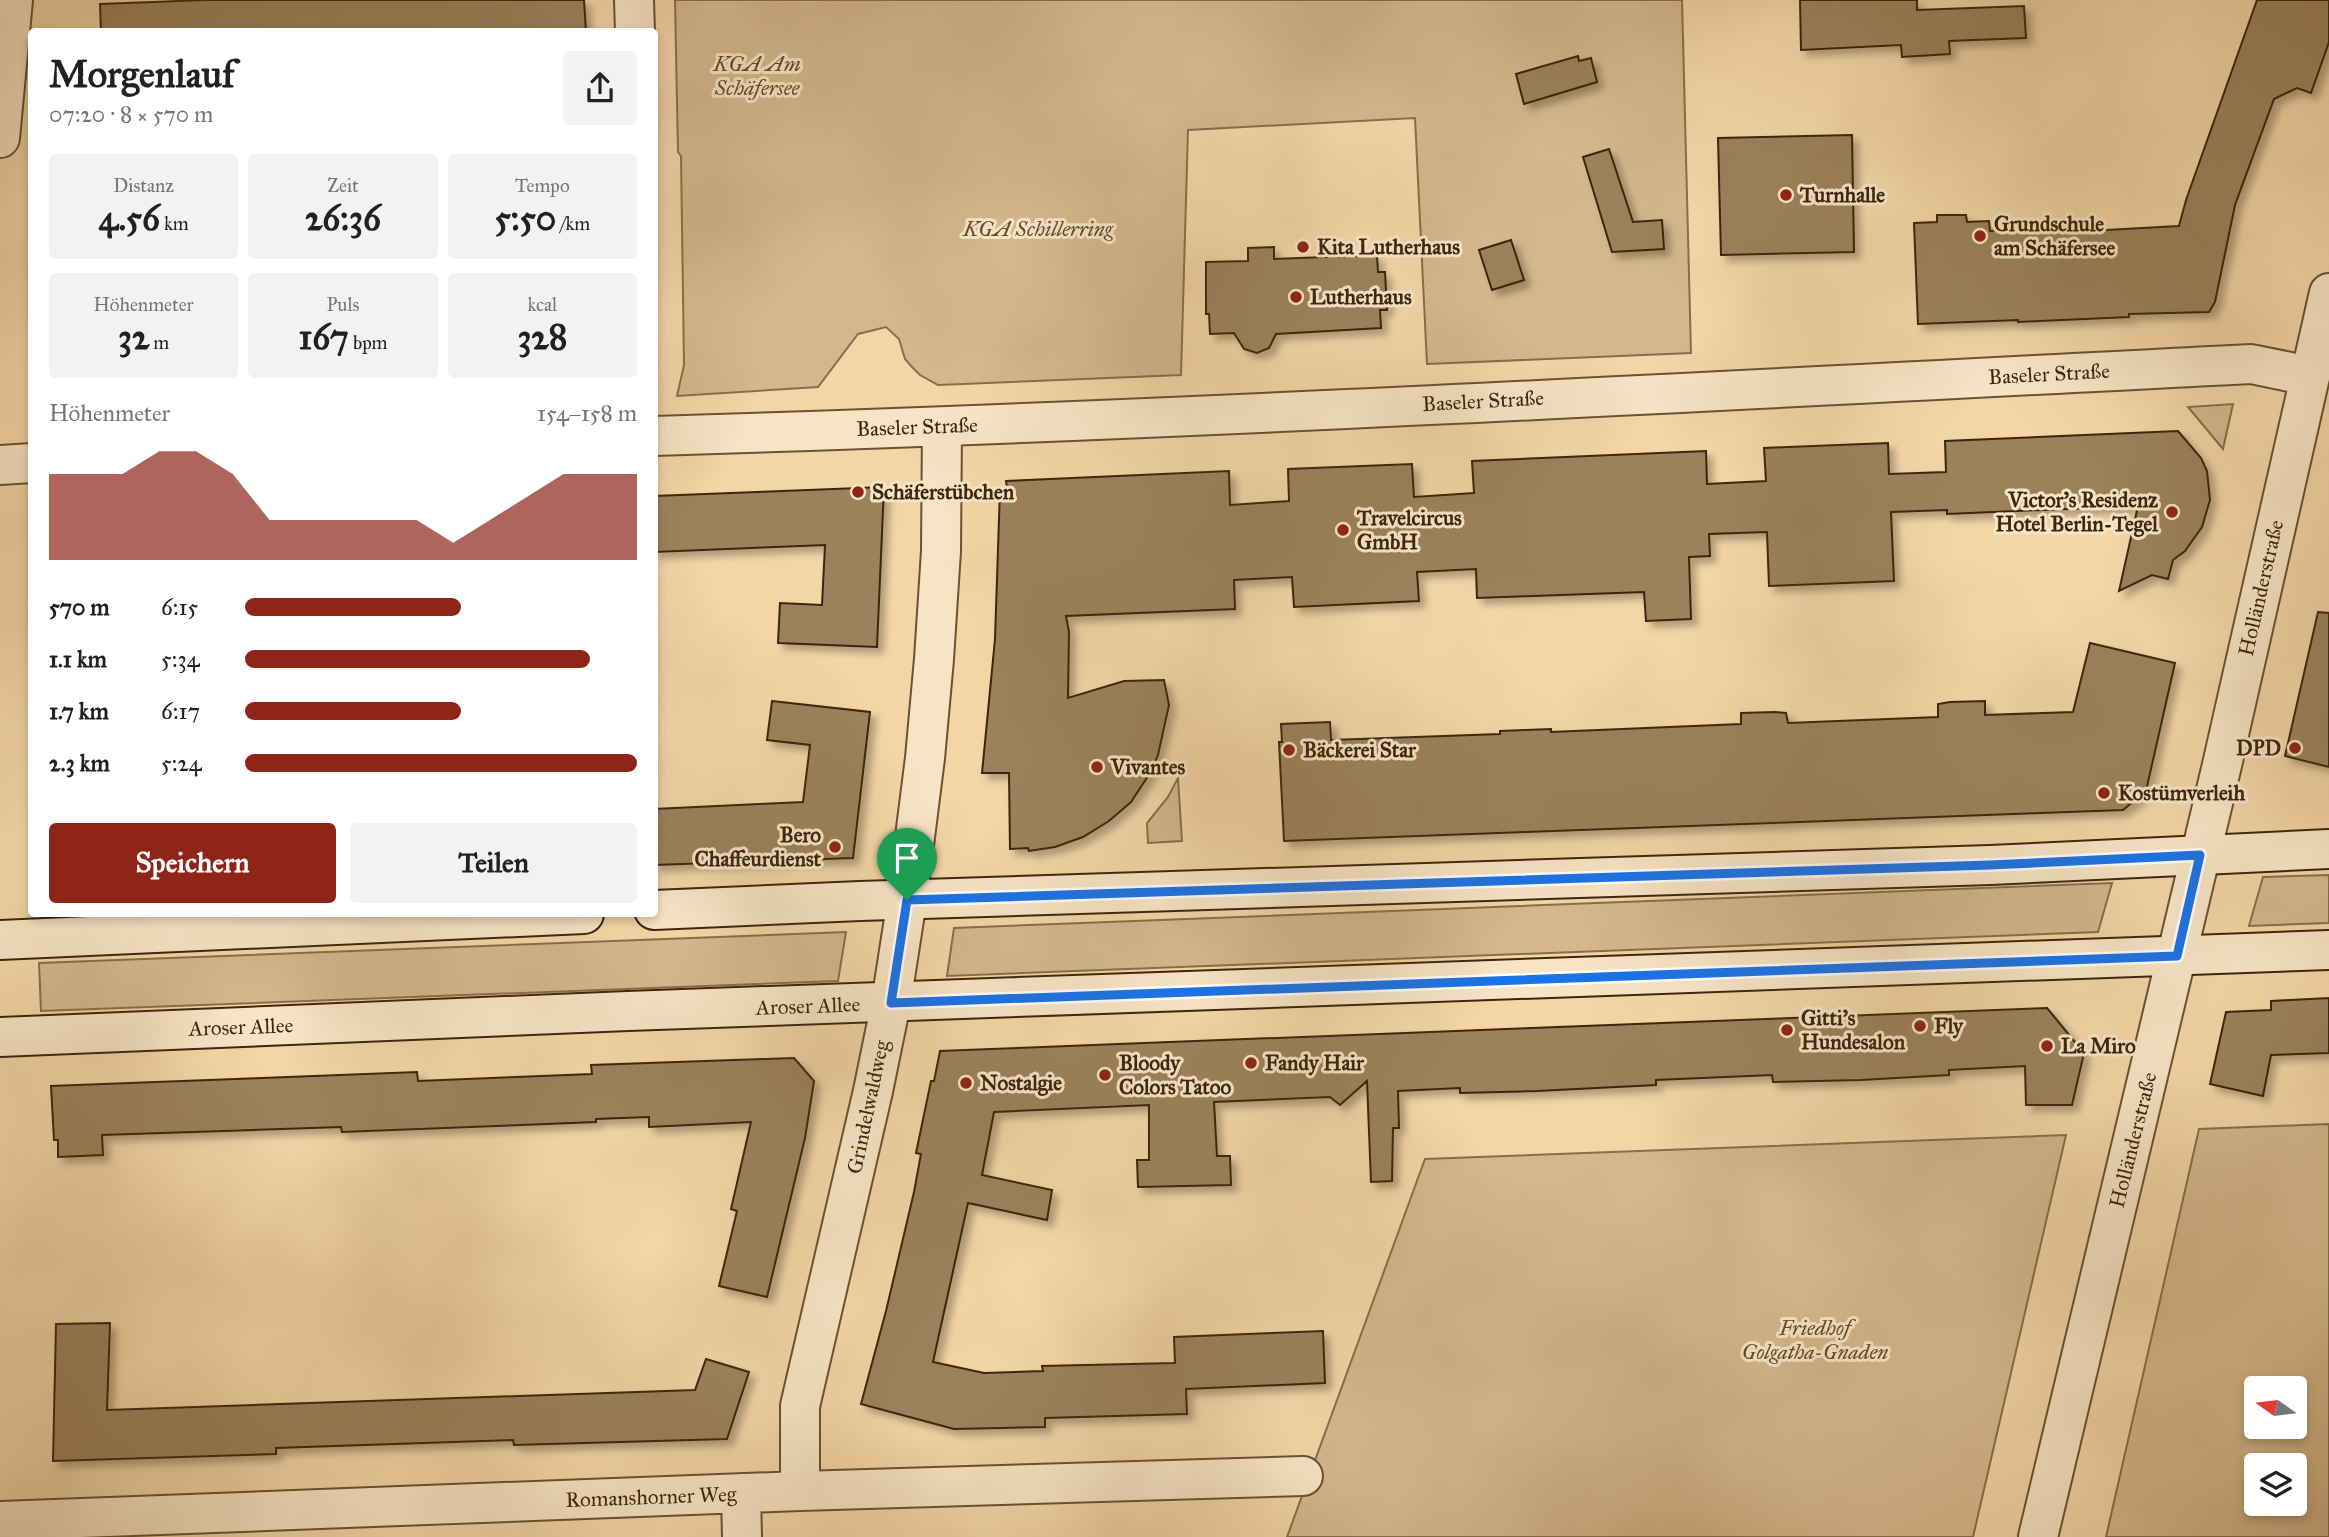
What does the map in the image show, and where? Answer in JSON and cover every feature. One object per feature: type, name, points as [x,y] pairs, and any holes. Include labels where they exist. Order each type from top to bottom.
[{"type":"street","points":[[0,138],[13,0]]},
{"type":"street","points":[[634,0],[635,28]]},
{"type":"street","name":"Holländerstraße","points":[[2038,1537],[2177,956],[2329,293]]},
{"type":"street","name":"Baseler Straße","points":[[658,436],[942,427],[2251,364],[2310,376]]},
{"type":"street","name":"Grindelwaldweg","points":[[800,1491],[800,1406],[891,1003],[907,900],[934,659],[941,551],[942,427]]},
{"type":"street","points":[[0,465],[28,463]]},
{"type":"street","points":[[658,910],[1990,865],[2329,849]]},
{"type":"street","points":[[0,940],[517,917]]},
{"type":"street","name":"Aroser Allee","points":[[0,1037],[628,1011],[2329,950]]},
{"type":"street","name":"Romanshorner Weg","points":[[0,1521],[741,1493],[1303,1476]]},
{"type":"street","points":[[741,1493],[742,1537]]},
{"type":"green space","name":"KGA Schillerring","points":[[675,0],[1682,0],[1691,353],[1427,364],[1415,118],[1188,130],[1181,375],[938,385],[912,367],[905,359],[899,339],[886,327],[858,334],[818,387],[677,396],[684,365],[681,156],[678,152]]},
{"type":"green space","points":[[2233,404],[2223,449],[2188,407]]},
{"type":"green space","points":[[1178,778],[1182,841],[1148,843],[1147,823],[1168,797]]},
{"type":"green space","points":[[2329,875],[2329,923],[2249,926],[2263,877]]},
{"type":"green space","points":[[2112,883],[2098,932],[947,976],[954,928]]},
{"type":"green space","points":[[846,932],[838,981],[41,1011],[39,963]]},
{"type":"green space","points":[[2329,1124],[2329,1537],[2106,1537],[2199,1129]]},
{"type":"green space","name":"Friedhof Golgatha-Gnaden","points":[[2066,1135],[1973,1537],[1287,1537],[1425,1159]]},
{"type":"building","points":[[206,0],[584,0],[586,28],[101,28],[100,4]]},
{"type":"building","points":[[1800,0],[1917,0],[1917,10],[2024,6],[2026,38],[1949,41],[1950,54],[1902,57],[1901,45],[1801,50]]},
{"type":"building","points":[[2257,0],[2329,0],[2329,42],[2311,93],[2297,88],[2274,99],[2235,205],[2215,302],[2209,312],[2129,314],[2129,317],[2018,322],[1918,324],[1914,223],[1937,222],[1937,215],[1966,215],[1967,222],[1989,221],[1990,231],[2050,227],[2051,233],[2179,226]]},
{"type":"building","points":[[1578,56],[1579,61],[1591,58],[1597,82],[1524,104],[1516,74]]},
{"type":"building","name":"Turnhalle","points":[[1852,135],[1854,252],[1721,255],[1718,138]]},
{"type":"building","points":[[1609,149],[1633,222],[1662,220],[1664,249],[1612,252],[1583,157]]},
{"type":"building","points":[[1511,240],[1524,280],[1492,290],[1479,250]]},
{"type":"building","name":"Lutherhaus","points":[[1274,247],[1274,259],[1377,255],[1378,272],[1385,272],[1387,310],[1380,310],[1381,328],[1276,334],[1269,348],[1257,353],[1244,349],[1234,333],[1210,334],[1209,314],[1206,314],[1206,262],[1248,261],[1248,248]]},
{"type":"building","points":[[2178,431],[2201,458],[2207,471],[2210,500],[2202,527],[2185,551],[2173,560],[2168,579],[2152,575],[2119,591],[2138,506],[1947,514],[1947,510],[1891,512],[1894,581],[1769,586],[1767,532],[1709,534],[1710,556],[1689,557],[1691,619],[1646,621],[1644,592],[1477,598],[1476,569],[1417,572],[1419,601],[1294,607],[1292,577],[1234,580],[1235,609],[1066,616],[1069,632],[1068,698],[1124,681],[1164,680],[1169,705],[1158,755],[1152,770],[1131,802],[1109,821],[1083,837],[1055,847],[1029,851],[1028,848],[1010,849],[1009,773],[982,773],[995,639],[1000,489],[1007,488],[1006,481],[1229,471],[1230,505],[1289,501],[1288,469],[1412,464],[1414,497],[1474,493],[1472,461],[1706,451],[1707,484],[1766,481],[1764,448],[1888,443],[1889,474],[1946,472],[1945,441]]},
{"type":"building","points":[[884,487],[877,647],[778,643],[780,603],[822,605],[825,545],[658,552],[658,496]]},
{"type":"building","points":[[2318,612],[2329,613],[2329,767],[2285,756]]},
{"type":"building","points":[[2090,643],[2175,663],[2146,791],[2123,810],[1284,841],[1279,742],[1282,742],[1281,724],[1330,722],[1331,740],[1500,734],[1500,731],[1551,729],[1551,732],[1741,724],[1741,713],[1786,713],[1788,723],[1938,717],[1938,704],[1950,702],[1985,701],[1985,715],[2073,712]]},
{"type":"building","points":[[772,701],[870,712],[853,858],[658,865],[658,809],[803,802],[810,745],[767,740]]},
{"type":"building","points":[[2329,998],[2329,1053],[2271,1055],[2263,1096],[2210,1084],[2226,1012],[2271,1010],[2271,1001]]},
{"type":"building","points":[[2047,1008],[2084,1053],[2072,1105],[2026,1105],[2025,1066],[1949,1070],[1949,1075],[1861,1080],[1773,1082],[1772,1075],[1656,1080],[1656,1085],[1537,1091],[1460,1093],[1460,1088],[1398,1091],[1399,1128],[1393,1128],[1392,1181],[1371,1182],[1367,1081],[1340,1105],[1330,1097],[1214,1102],[1217,1156],[1230,1156],[1231,1185],[1138,1187],[1137,1160],[1149,1160],[1149,1105],[994,1112],[982,1175],[1052,1190],[1047,1220],[968,1203],[933,1362],[984,1373],[1043,1371],[1042,1366],[1175,1363],[1174,1337],[1323,1331],[1325,1383],[1186,1389],[1187,1414],[1045,1418],[1045,1427],[954,1429],[861,1404],[914,1192],[921,1154],[916,1153],[940,1051]]},
{"type":"building","points":[[794,1058],[814,1081],[805,1138],[767,1297],[719,1286],[737,1211],[731,1209],[751,1122],[649,1127],[649,1117],[596,1119],[596,1122],[342,1132],[341,1127],[102,1135],[103,1155],[58,1157],[58,1140],[54,1140],[51,1086],[417,1072],[418,1081],[592,1074],[591,1065]]},
{"type":"building","points":[[110,1323],[107,1410],[695,1390],[706,1359],[749,1372],[727,1439],[514,1445],[513,1440],[276,1448],[276,1454],[53,1461],[56,1324]]},
{"type":"place","name":"Turnhalle","points":[[1786,195]]},
{"type":"place","name":"Grundschule am Schäfersee","points":[[1980,236]]},
{"type":"place","name":"Kita Lutherhaus","points":[[1303,247]]},
{"type":"place","name":"Lutherhaus","points":[[1296,297]]},
{"type":"place","name":"Schäferstübchen","points":[[858,492]]},
{"type":"place","name":"Victor's Residenz Hotel Berlin-Tegel","points":[[2172,512]]},
{"type":"place","name":"Travelcircus GmbH","points":[[1343,530]]},
{"type":"place","name":"DPD","points":[[2295,748]]},
{"type":"place","name":"Bäckerei Star","points":[[1289,750]]},
{"type":"place","name":"Vivantes","points":[[1097,767]]},
{"type":"place","name":"Kostümverleih","points":[[2104,793]]},
{"type":"place","name":"Bero Chaffeurdienst","points":[[835,847]]},
{"type":"place","name":"Fly","points":[[1920,1026]]},
{"type":"place","name":"Gitti's Hundesalon","points":[[1787,1030]]},
{"type":"place","name":"La Miro","points":[[2047,1046]]},
{"type":"place","name":"Fandy Hair","points":[[1251,1063]]},
{"type":"place","name":"Bloody Colors Tatoo","points":[[1105,1075]]},
{"type":"place","name":"Nostalgie","points":[[966,1083]]},
{"type":"route","points":[[2200,855],[2177,956],[891,1003],[907,900],[1990,865],[2200,855]]},
{"type":"park label","name":"KGA Am Schäfersee","points":[[757,76]]}]
